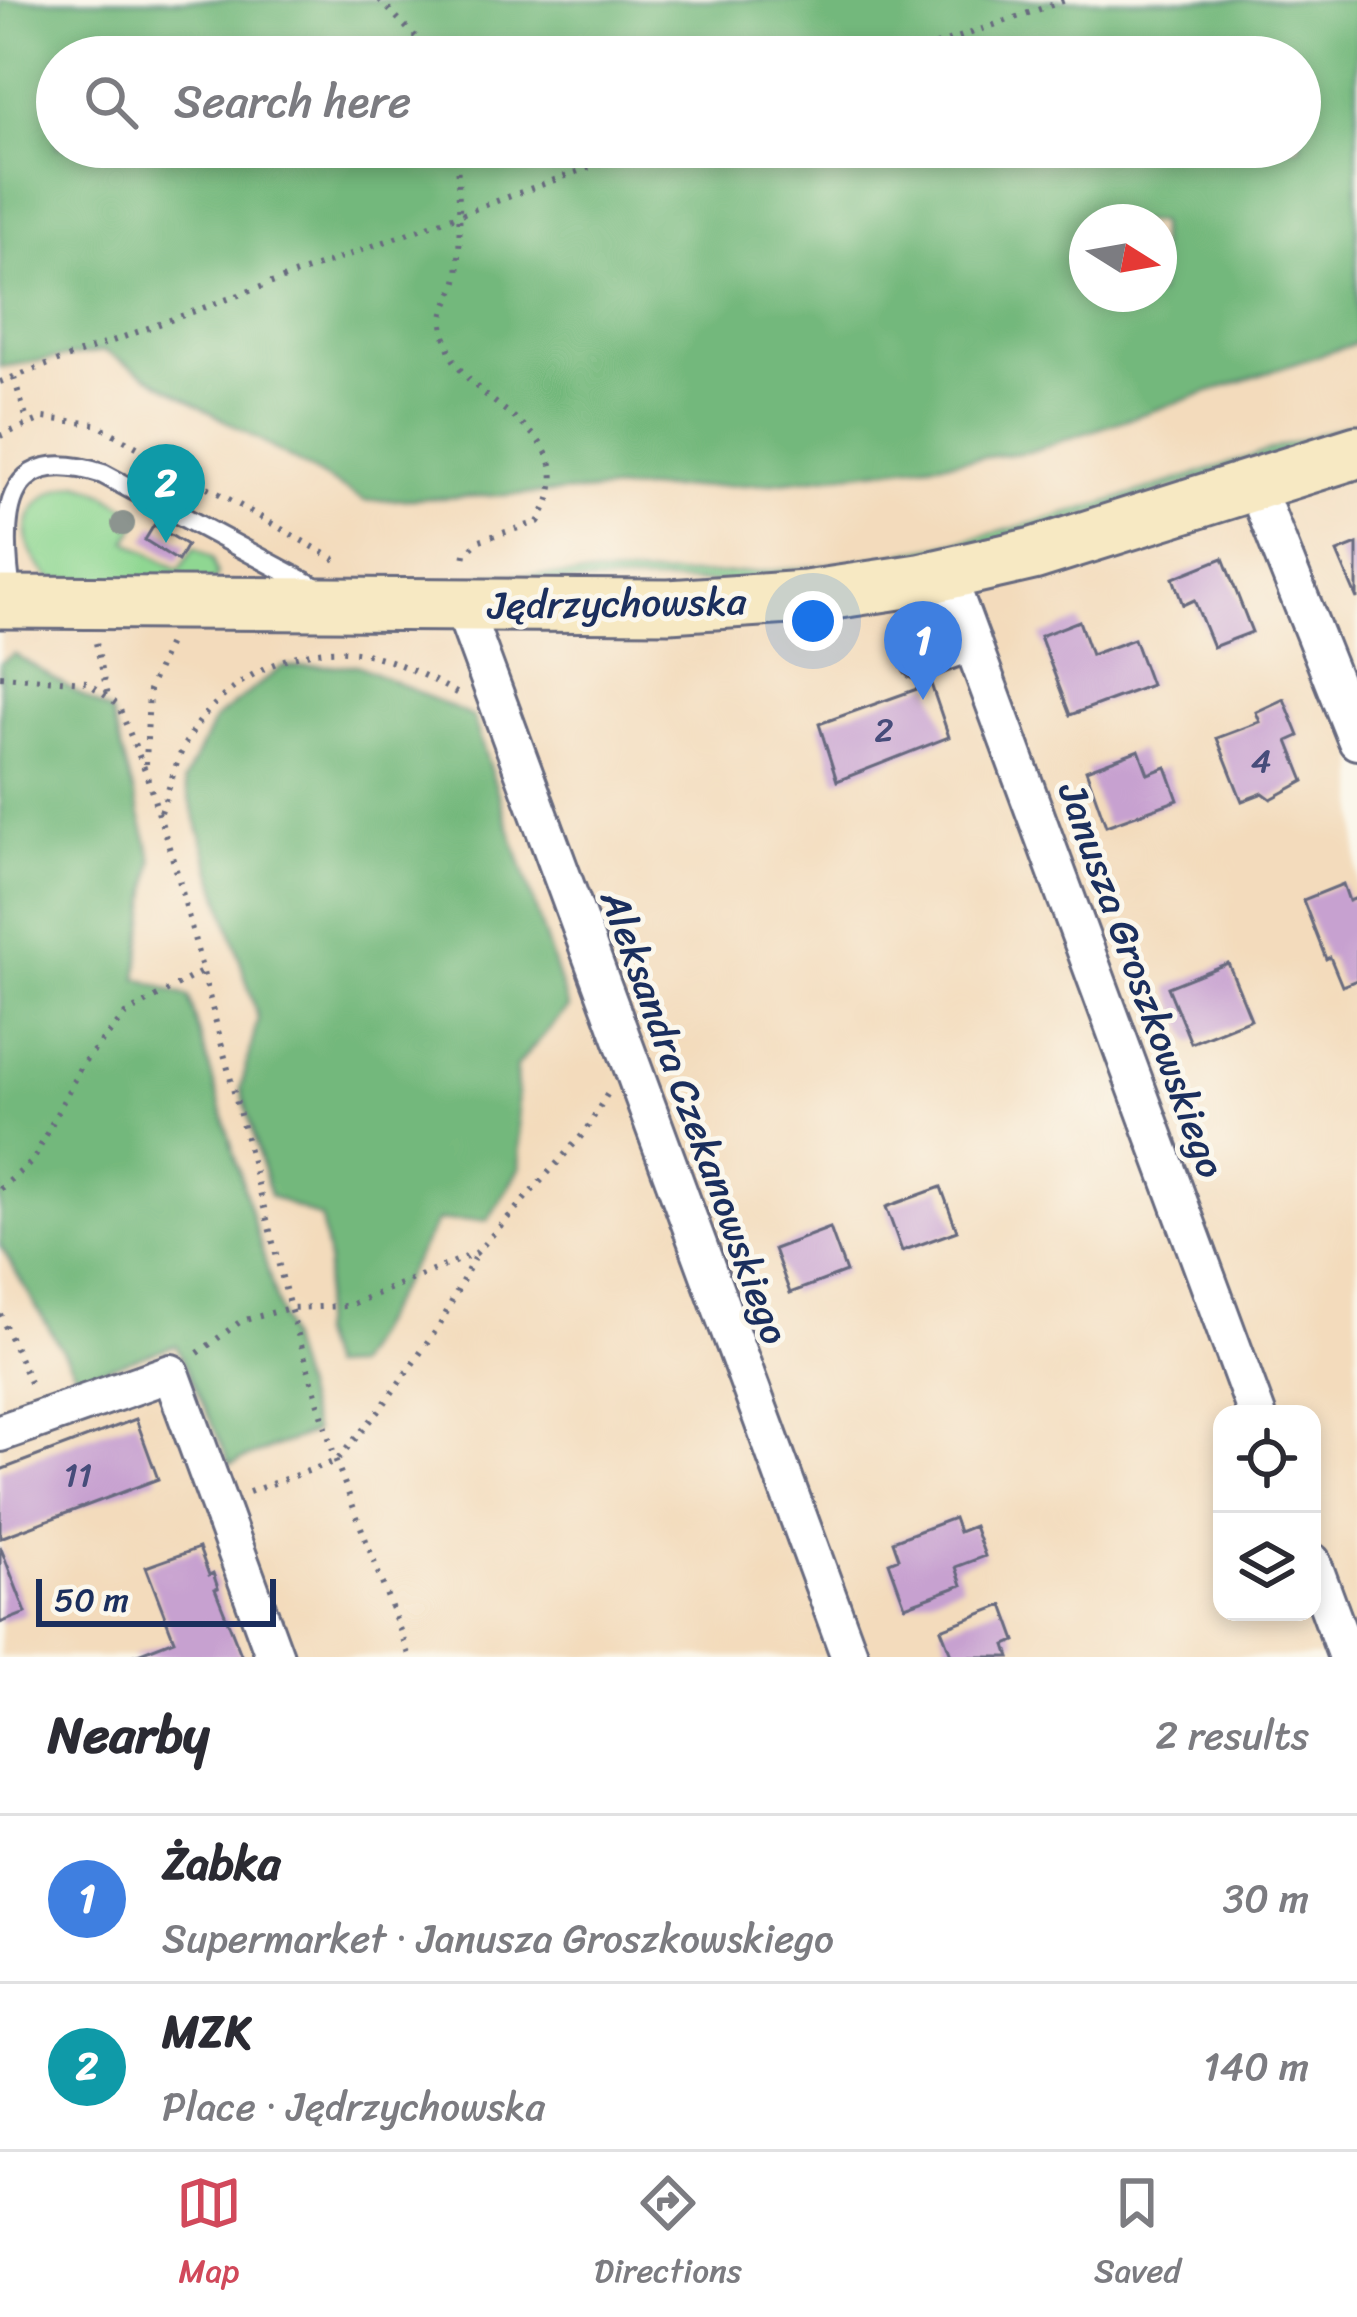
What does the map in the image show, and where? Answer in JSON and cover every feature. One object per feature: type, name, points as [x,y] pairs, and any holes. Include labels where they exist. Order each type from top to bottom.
[{"type":"main road","name":"Jędrzychowska","points":[[6,602],[468,582],[748,603],[865,590],[1034,554],[1357,452]]},
{"type":"street","points":[[1255,485],[1357,741]]},
{"type":"street","name":"Janusza Groszkowskiego","points":[[947,574],[1254,1405]]},
{"type":"street","name":"Aleksandra Czekanowskiego","points":[[468,582],[503,719],[850,1657]]},
{"type":"street","points":[[920,661],[972,642]]},
{"type":"street","points":[[0,1433],[171,1373],[275,1657]]},
{"type":"street","points":[[1321,1586],[1347,1657]]},
{"type":"lane","points":[[6,602],[2,532],[7,501],[24,475],[50,465],[103,474],[349,587]]},
{"type":"path","points":[[380,0],[415,36]]},
{"type":"path","points":[[962,36],[1066,0]]},
{"type":"path","points":[[457,168],[458,281],[442,319],[451,354],[466,374],[538,437],[553,482],[549,505],[538,523],[480,539],[464,554],[468,582]]},
{"type":"path","points":[[0,382],[585,168]]},
{"type":"path","points":[[14,378],[28,422]]},
{"type":"path","points":[[0,436],[44,418],[96,424],[349,587]]},
{"type":"path","points":[[146,770],[149,690],[170,640]]},
{"type":"path","points":[[96,641],[109,698]]},
{"type":"path","points":[[160,814],[186,742],[228,689],[286,657],[356,652],[428,676],[503,719]]},
{"type":"path","points":[[0,676],[87,682],[118,705],[146,770],[290,1308],[336,1461],[410,1657]]},
{"type":"path","points":[[0,1189],[33,1160],[82,1064],[126,1014],[203,971]]},
{"type":"path","points":[[241,1496],[336,1461],[379,1411],[440,1324],[476,1253],[584,1133],[629,1058]]},
{"type":"path","points":[[171,1373],[241,1322],[290,1308],[347,1306],[476,1253]]},
{"type":"path","points":[[0,1314],[45,1416]]},
{"type":"green space","points":[[0,0],[1357,0],[1357,343],[1028,452],[765,484],[365,501],[104,351],[0,367]]},
{"type":"green space","points":[[1357,422],[1357,429],[1029,533],[945,552],[730,582],[497,582],[483,575],[743,573],[897,555],[1096,506]]},
{"type":"green space","points":[[78,484],[98,490],[141,516],[127,541],[179,570],[195,547],[212,558],[217,576],[212,583],[53,580],[31,551],[28,522],[44,498]]},
{"type":"green space","points":[[14,654],[111,713],[153,861],[137,978],[189,997],[314,1432],[230,1464],[176,1345],[78,1377],[0,1245],[0,663]]},
{"type":"green space","points":[[357,665],[473,717],[568,1008],[516,1066],[520,1168],[488,1220],[437,1221],[354,1366],[328,1367],[318,1334],[328,1261],[321,1218],[270,1196],[241,1088],[258,1018],[184,781],[215,719],[282,667]]},
{"type":"building","points":[[154,525],[187,545],[178,561],[145,540]]},
{"type":"building","points":[[1357,544],[1357,599],[1337,552]]},
{"type":"building","points":[[1223,558],[1252,632],[1213,647],[1194,600],[1183,605],[1173,578]]},
{"type":"building","points":[[1079,621],[1091,655],[1134,639],[1151,685],[1070,715],[1040,636]]},
{"type":"building","points":[[931,684],[949,737],[837,781],[819,724]]},
{"type":"building","points":[[1284,699],[1299,736],[1288,741],[1304,781],[1271,799],[1263,793],[1242,801],[1217,738],[1260,722],[1256,712]]},
{"type":"building","points":[[1139,750],[1148,774],[1166,767],[1178,800],[1106,826],[1086,770]]},
{"type":"building","points":[[1343,884],[1349,901],[1357,898],[1357,980],[1342,986],[1303,900]]},
{"type":"building","points":[[1228,963],[1251,1019],[1191,1043],[1168,987]]},
{"type":"building","points":[[941,1187],[957,1231],[902,1251],[886,1207]]},
{"type":"building","points":[[830,1228],[846,1272],[790,1293],[774,1249]]},
{"type":"building","points":[[136,1419],[158,1479],[0,1538],[0,1470]]},
{"type":"building","points":[[954,1518],[959,1532],[974,1526],[985,1556],[956,1567],[962,1585],[905,1606],[889,1562],[899,1558],[893,1541]]},
{"type":"building","points":[[0,1546],[26,1613],[0,1623]]},
{"type":"building","points":[[199,1548],[209,1575],[213,1573],[242,1657],[130,1657],[174,1640],[146,1567]]},
{"type":"building","points":[[1003,1605],[1016,1641],[1006,1645],[1010,1657],[952,1657],[941,1629]]},
{"type":"place","name":"MZK","points":[[166,543]]},
{"type":"place","name":"Żabka","points":[[923,700]]}]
